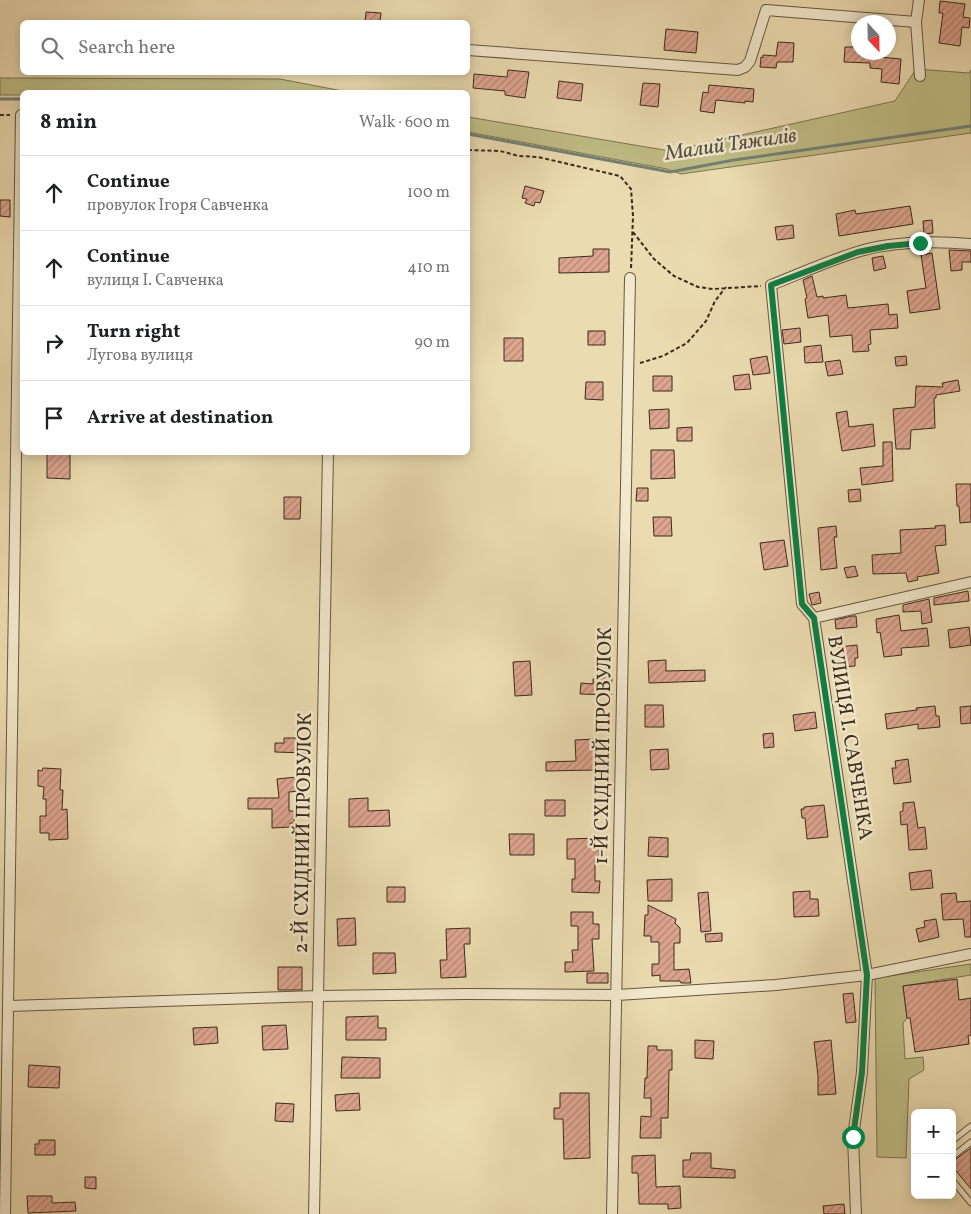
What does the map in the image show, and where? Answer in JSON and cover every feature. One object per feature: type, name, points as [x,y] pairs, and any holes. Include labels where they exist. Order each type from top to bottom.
[{"type":"street","points":[[919,0],[916,22],[920,76]]},
{"type":"street","points":[[470,50],[738,70],[745,67],[750,61],[766,10],[916,22]]},
{"type":"street","points":[[771,285],[844,256],[873,248],[920,243],[971,244]]},
{"type":"street","points":[[5,1214],[20,258]]},
{"type":"street","name":"1-Й СХІДНИЙ ПРОВУЛОК","points":[[612,1214],[630,278]]},
{"type":"street","name":"ВУЛИЦЯ І. САВЧЕНКА","points":[[771,285],[802,604],[814,618],[867,975],[862,1072],[853,1137],[856,1214]]},
{"type":"street","name":"2-Й СХІДНИЙ ПРОВУЛОК","points":[[314,1214],[328,455]]},
{"type":"street","points":[[814,618],[971,582]]},
{"type":"street","points":[[9,1006],[318,996],[466,994],[616,995],[776,986],[867,975],[971,954]]},
{"type":"lane","points":[[956,1138],[971,1126]]},
{"type":"lane","points":[[956,1154],[971,1142]]},
{"type":"lane","points":[[956,1185],[971,1203]]},
{"type":"path","points":[[470,150],[500,151],[519,156],[538,157],[620,176],[632,189],[630,278]]},
{"type":"path","points":[[632,232],[654,259],[674,276],[698,287],[713,289],[771,285]]},
{"type":"path","points":[[629,368],[663,356],[687,343],[706,320],[715,301],[726,287]]},
{"type":"shaded area","points":[[916,69],[969,73],[971,70],[971,133],[681,174],[667,169],[470,132],[470,117],[670,151],[895,101]]},
{"type":"shaded area","points":[[0,78],[280,79],[338,90],[20,90],[20,95],[0,95]]},
{"type":"shaded area","points":[[971,964],[971,975],[903,986],[907,1018],[903,1023],[905,1059],[923,1057],[924,1070],[909,1079],[906,1158],[877,1157],[875,978]]},
{"type":"building","points":[[940,1],[965,4],[963,17],[970,18],[969,28],[962,27],[960,46],[939,43],[943,13],[939,13]]},
{"type":"building","points":[[366,12],[381,13],[380,20],[365,20]]},
{"type":"building","points":[[666,29],[698,32],[696,53],[664,50]]},
{"type":"building","points":[[778,42],[794,43],[793,62],[777,62],[776,68],[760,67],[763,55],[776,56]]},
{"type":"building","points":[[845,47],[851,47],[851,60],[901,59],[899,84],[881,82],[882,69],[870,68],[870,63],[844,62]]},
{"type":"building","points":[[508,70],[529,72],[525,98],[505,95],[505,91],[473,88],[474,74],[507,77]]},
{"type":"building","points":[[559,81],[583,84],[581,101],[557,98]]},
{"type":"building","points":[[643,83],[660,84],[658,107],[640,105]]},
{"type":"building","points":[[709,85],[754,89],[753,102],[716,100],[714,113],[700,111],[703,92],[708,93]]},
{"type":"building","points":[[525,186],[544,191],[540,203],[535,202],[534,206],[525,203],[527,199],[522,198]]},
{"type":"building","points":[[0,200],[10,200],[10,217],[0,216]]},
{"type":"building","points":[[910,206],[913,224],[839,236],[836,214],[855,210],[856,214]]},
{"type":"building","points":[[932,220],[933,233],[924,234],[923,221]]},
{"type":"building","points":[[793,225],[794,238],[777,240],[775,227]]},
{"type":"building","points":[[593,249],[609,249],[609,272],[559,273],[559,258],[593,256]]},
{"type":"building","points":[[949,250],[971,251],[971,262],[962,262],[962,270],[951,271]]},
{"type":"building","points":[[932,253],[940,309],[910,313],[907,291],[926,288],[921,255]]},
{"type":"building","points":[[883,256],[886,268],[874,271],[872,258]]},
{"type":"building","points":[[812,276],[817,297],[846,295],[848,308],[888,304],[889,315],[897,314],[898,328],[870,330],[871,344],[868,345],[869,351],[853,352],[852,335],[830,337],[828,315],[808,318],[805,299],[807,298],[803,280]]},
{"type":"building","points":[[800,328],[801,342],[784,344],[782,330]]},
{"type":"building","points":[[588,331],[605,331],[605,345],[588,345]]},
{"type":"building","points":[[504,338],[523,338],[523,361],[504,361]]},
{"type":"building","points":[[821,345],[823,362],[805,363],[804,347]]},
{"type":"building","points":[[767,356],[770,373],[753,375],[750,359]]},
{"type":"building","points":[[906,356],[907,365],[896,366],[895,357]]},
{"type":"building","points":[[840,360],[843,374],[828,376],[825,362]]},
{"type":"building","points":[[749,374],[751,389],[735,390],[733,376]]},
{"type":"building","points":[[653,376],[672,376],[672,391],[653,391]]},
{"type":"building","points":[[958,380],[960,391],[936,395],[936,398],[934,398],[935,428],[911,430],[910,449],[896,449],[893,409],[915,407],[916,386],[943,387],[942,383]]},
{"type":"building","points":[[586,382],[603,382],[603,400],[585,399]]},
{"type":"building","points":[[669,409],[669,428],[650,429],[649,410]]},
{"type":"building","points":[[847,411],[849,427],[873,424],[875,446],[842,451],[836,413]]},
{"type":"building","points":[[692,427],[692,441],[677,441],[677,428]]},
{"type":"building","points":[[883,442],[892,442],[893,481],[862,485],[860,468],[883,466]]},
{"type":"building","points":[[651,450],[674,450],[675,478],[651,479]]},
{"type":"building","points":[[47,455],[70,455],[70,479],[47,478]]},
{"type":"building","points":[[956,484],[971,484],[971,522],[960,523]]},
{"type":"building","points":[[637,488],[648,488],[648,501],[636,501]]},
{"type":"building","points":[[860,489],[861,501],[849,502],[848,490]]},
{"type":"building","points":[[284,497],[301,497],[300,519],[284,519]]},
{"type":"building","points":[[653,517],[671,517],[672,536],[654,536]]},
{"type":"building","points":[[945,525],[946,545],[935,546],[939,573],[917,577],[918,580],[908,582],[906,573],[873,574],[872,555],[901,553],[900,530],[936,528],[935,526]]},
{"type":"building","points":[[836,526],[837,537],[834,537],[837,568],[821,570],[818,528]]},
{"type":"building","points":[[784,540],[788,566],[764,570],[760,543]]},
{"type":"building","points":[[855,566],[858,576],[847,578],[844,568]]},
{"type":"building","points":[[968,591],[969,601],[934,605],[934,598]]},
{"type":"building","points":[[819,592],[821,603],[812,605],[809,594]]},
{"type":"building","points":[[929,599],[932,622],[922,624],[921,611],[903,612],[903,605]]},
{"type":"building","points":[[899,615],[901,631],[927,628],[929,646],[901,648],[902,655],[884,657],[880,632],[877,633],[876,619]]},
{"type":"building","points":[[856,616],[857,627],[836,629],[835,620]]},
{"type":"building","points":[[969,627],[971,645],[950,648],[948,630]]},
{"type":"building","points":[[857,645],[858,658],[855,658],[855,666],[841,667],[839,647]]},
{"type":"building","points":[[666,660],[666,671],[705,670],[705,681],[649,683],[648,661]]},
{"type":"building","points":[[530,661],[532,695],[515,696],[513,662]]},
{"type":"building","points":[[599,674],[612,675],[611,695],[580,694],[581,683],[593,684],[593,679],[599,679]]},
{"type":"building","points":[[645,705],[663,705],[664,727],[645,727]]},
{"type":"building","points":[[935,706],[936,716],[939,716],[940,727],[918,729],[918,724],[887,729],[885,714]]},
{"type":"building","points":[[971,706],[971,723],[961,724],[960,707]]},
{"type":"building","points":[[815,712],[817,728],[795,731],[793,715]]},
{"type":"building","points":[[773,733],[774,747],[764,748],[763,734]]},
{"type":"building","points":[[284,738],[307,738],[307,753],[275,752],[275,743],[284,743]]},
{"type":"building","points":[[595,739],[596,770],[546,771],[546,762],[576,761],[575,740]]},
{"type":"building","points":[[668,749],[669,769],[651,770],[650,750]]},
{"type":"building","points":[[908,759],[911,782],[894,784],[892,768],[896,768],[895,761]]},
{"type":"building","points":[[43,768],[61,769],[60,790],[63,790],[62,810],[67,809],[68,839],[49,840],[49,833],[40,833],[40,816],[46,816],[46,799],[43,799],[44,787],[38,786],[38,770],[42,771]]},
{"type":"building","points":[[297,777],[299,791],[289,792],[289,811],[294,811],[294,823],[290,823],[290,827],[272,828],[272,809],[248,809],[248,798],[279,798],[277,779]]},
{"type":"building","points":[[368,798],[368,811],[389,810],[390,826],[349,827],[349,799]]},
{"type":"building","points":[[545,800],[565,800],[565,816],[545,816]]},
{"type":"building","points":[[914,802],[918,828],[925,827],[927,849],[909,850],[907,824],[901,825],[900,812],[903,811],[903,803]]},
{"type":"building","points":[[824,805],[828,837],[807,839],[805,818],[802,818],[801,809]]},
{"type":"building","points":[[509,834],[534,834],[534,855],[510,855]]},
{"type":"building","points":[[649,837],[668,838],[668,857],[648,856]]},
{"type":"building","points":[[599,838],[599,858],[595,858],[595,881],[600,881],[599,893],[572,892],[572,879],[575,879],[575,859],[567,859],[567,839]]},
{"type":"building","points":[[931,870],[933,888],[911,890],[909,873]]},
{"type":"building","points":[[672,879],[672,901],[648,901],[647,880]]},
{"type":"building","points":[[387,887],[405,887],[405,902],[387,902]]},
{"type":"building","points":[[810,891],[810,899],[818,899],[819,916],[794,917],[793,892]]},
{"type":"building","points":[[708,892],[711,931],[701,932],[698,893]]},
{"type":"building","points":[[956,893],[957,902],[971,901],[971,937],[965,937],[963,919],[943,920],[941,894]]},
{"type":"building","points":[[648,905],[676,919],[675,923],[680,928],[680,943],[674,943],[674,970],[689,969],[691,983],[660,981],[660,975],[652,976],[652,964],[659,964],[659,942],[651,942],[651,936],[644,936],[645,915],[648,915]]},
{"type":"building","points":[[571,912],[593,912],[593,924],[599,924],[599,939],[592,939],[594,971],[565,972],[565,962],[573,962],[572,950],[578,950],[578,926],[571,926]]},
{"type":"building","points":[[355,918],[356,945],[338,946],[337,919]]},
{"type":"building","points":[[936,919],[939,937],[919,942],[916,929],[925,927],[924,921]]},
{"type":"building","points":[[470,928],[470,944],[464,944],[466,977],[441,978],[440,960],[447,960],[446,929]]},
{"type":"building","points":[[722,933],[722,941],[706,942],[705,934]]},
{"type":"building","points":[[373,953],[395,953],[396,973],[373,974]]},
{"type":"building","points":[[278,967],[302,967],[302,990],[278,990]]},
{"type":"building","points":[[587,973],[608,973],[608,983],[587,983]]},
{"type":"building","points":[[957,979],[959,1000],[971,998],[971,1035],[968,1036],[969,1044],[915,1052],[910,1018],[907,1018],[903,986]]},
{"type":"building","points":[[853,993],[856,1022],[846,1023],[843,994]]},
{"type":"building","points":[[378,1016],[378,1028],[386,1028],[386,1040],[346,1040],[346,1017]]},
{"type":"building","points":[[286,1025],[288,1049],[263,1050],[262,1026]]},
{"type":"building","points":[[217,1027],[218,1043],[194,1045],[193,1028]]},
{"type":"building","points":[[695,1040],[714,1041],[713,1059],[695,1058]]},
{"type":"building","points":[[831,1040],[836,1094],[818,1095],[814,1042]]},
{"type":"building","points":[[648,1046],[657,1046],[657,1050],[672,1050],[672,1070],[669,1070],[668,1118],[661,1118],[661,1138],[640,1138],[641,1116],[651,1117],[651,1098],[644,1098]]},
{"type":"building","points":[[342,1057],[380,1058],[380,1078],[341,1078]]},
{"type":"building","points":[[29,1065],[60,1067],[59,1088],[28,1087]]},
{"type":"building","points":[[359,1093],[360,1110],[336,1111],[335,1095]]},
{"type":"building","points":[[560,1093],[589,1093],[590,1158],[564,1159],[563,1119],[554,1119],[554,1108],[560,1108]]},
{"type":"building","points":[[276,1103],[294,1104],[293,1122],[275,1121]]},
{"type":"building","points":[[39,1140],[55,1140],[55,1155],[35,1155],[35,1144],[39,1144]]},
{"type":"building","points":[[971,1148],[971,1189],[956,1171],[956,1159]]},
{"type":"building","points":[[691,1153],[711,1153],[711,1168],[735,1170],[735,1178],[683,1177],[683,1160],[690,1160]]},
{"type":"building","points":[[655,1155],[656,1187],[680,1186],[681,1208],[668,1209],[668,1204],[639,1204],[638,1173],[632,1173],[632,1156]]},
{"type":"building","points":[[85,1177],[96,1177],[96,1189],[85,1188]]},
{"type":"building","points":[[27,1196],[52,1196],[52,1203],[75,1202],[76,1211],[28,1213]]},
{"type":"building","points":[[844,1204],[845,1214],[824,1214],[823,1206]]},
{"type":"waterway","name":"Малий Тяжилів","points":[[0,99],[20,99]]},
{"type":"waterway","name":"Малий Тяжилів","points":[[470,134],[670,172],[734,160],[971,126]]},
{"type":"route","points":[[853,1137],[862,1072],[867,975],[814,618],[802,604],[771,285],[858,252],[888,246],[920,243]]}]
